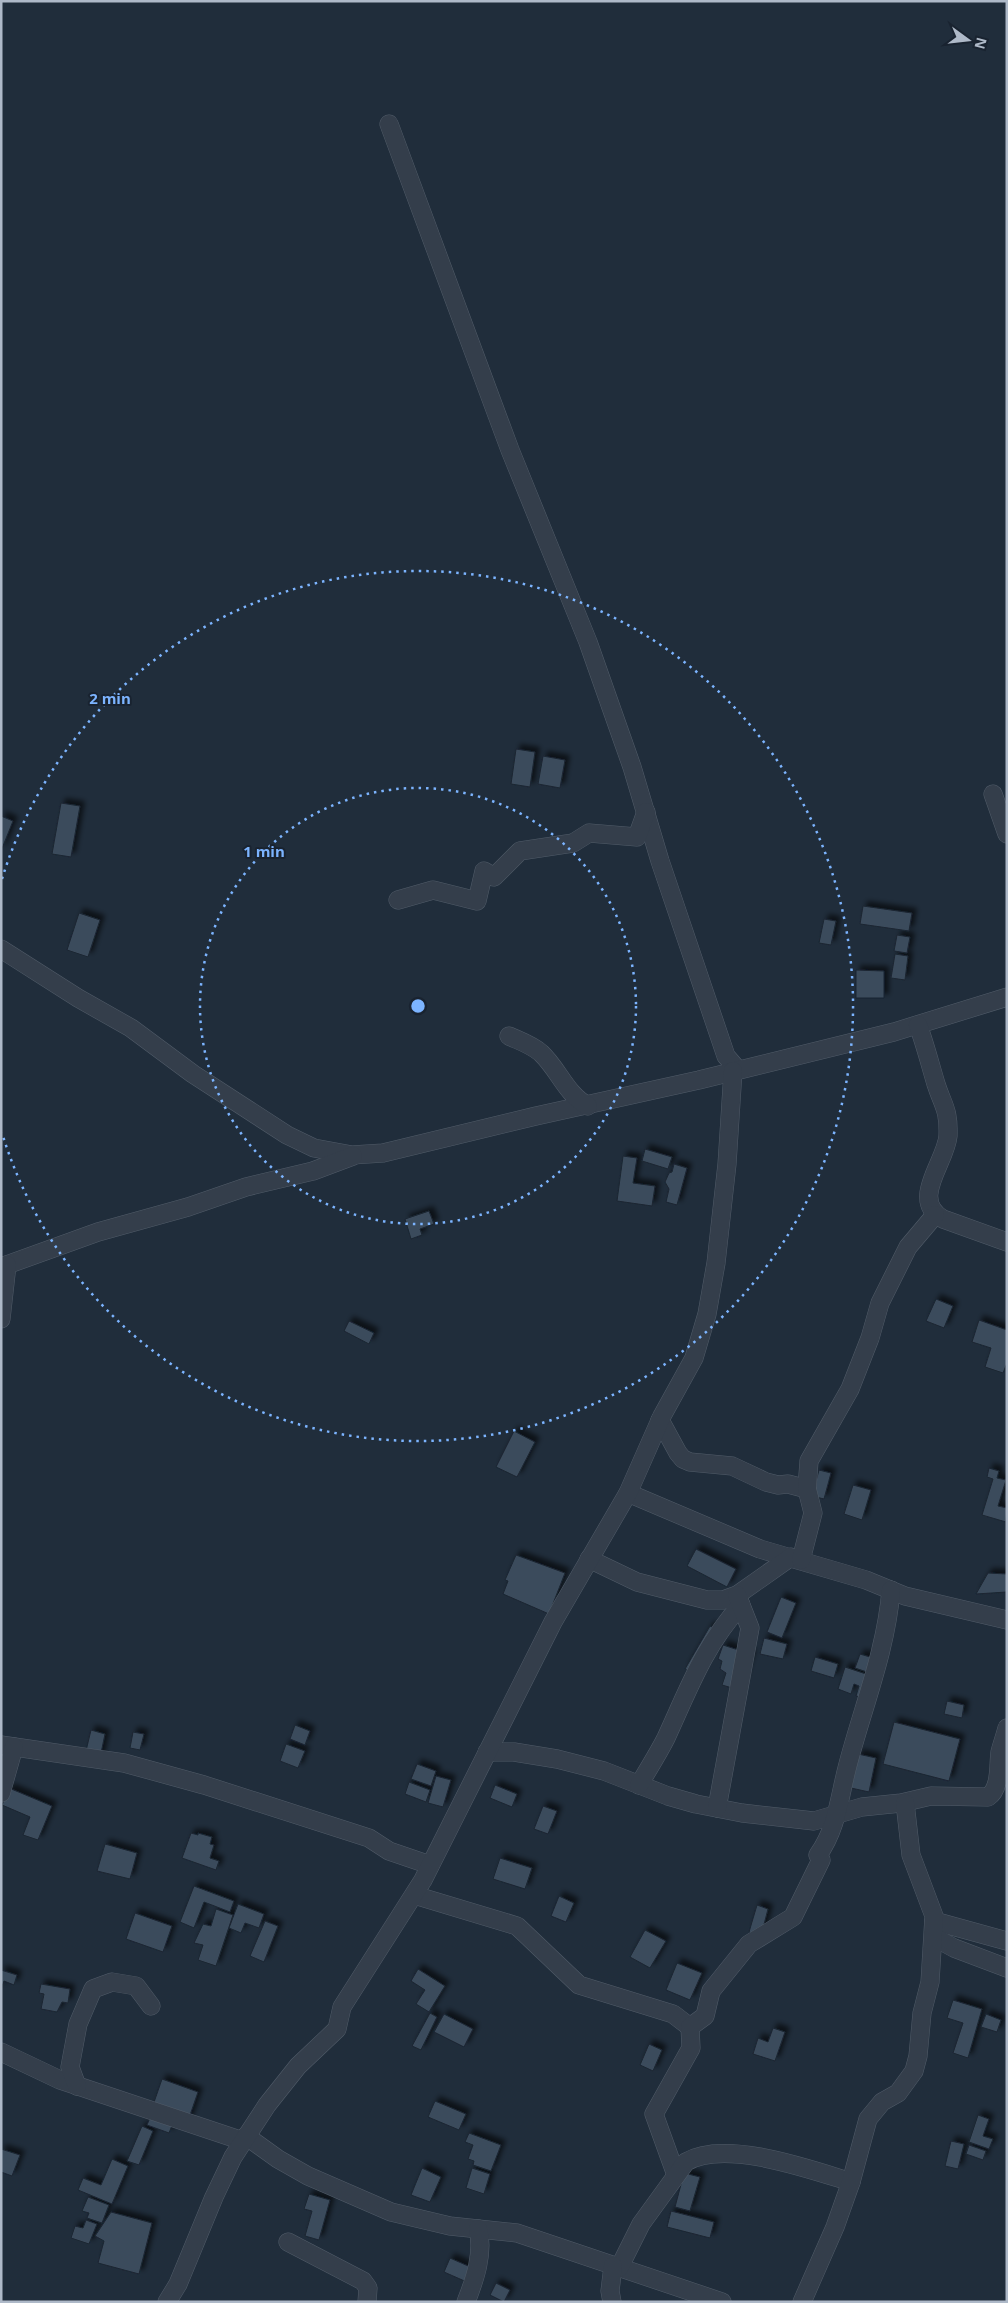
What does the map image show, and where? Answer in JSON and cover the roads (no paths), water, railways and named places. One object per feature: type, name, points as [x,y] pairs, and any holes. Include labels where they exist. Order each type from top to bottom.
[{"type":"street","points":[[167,2302],[178,2284],[214,2197],[233,2157],[267,2105],[298,2066],[337,2029],[342,2007],[414,1895],[552,1622],[628,1493],[660,1420],[694,1358],[707,1314],[716,1264],[727,1164],[735,1070],[726,1056],[660,861],[632,767],[588,642],[510,450],[389,124]]},
{"type":"street","points":[[993,794],[1007,834]]},
{"type":"street","points":[[398,900],[433,890],[477,901],[484,871],[494,877],[520,851],[573,843],[589,833],[637,837],[646,812]]},
{"type":"street","points":[[1,950],[78,998],[131,1028],[186,1069],[287,1135],[314,1148],[357,1155],[383,1153],[536,1116],[588,1106],[918,1025],[1007,997]]},
{"type":"street","points":[[918,1025],[936,1085],[947,1111],[948,1138],[930,1183],[929,1196],[931,1208],[935,1215],[1007,1242]]},
{"type":"street","points":[[509,1036],[536,1049],[548,1061],[578,1101],[588,1106]]},
{"type":"street","points":[[1,1319],[4,1266],[98,1232],[188,1207],[246,1187],[313,1171],[357,1155]]},
{"type":"street","points":[[639,1785],[664,1740],[700,1662],[739,1600],[796,1559],[813,1513],[807,1489],[809,1461],[850,1389],[870,1338],[880,1303],[908,1247],[935,1215]]},
{"type":"street","points":[[660,1420],[683,1459],[690,1462],[732,1466],[766,1482],[778,1485],[788,1484],[807,1489]]},
{"type":"street","points":[[628,1493],[743,1542],[866,1580],[934,1604],[1007,1620]]},
{"type":"street","points":[[589,1559],[611,1572],[653,1588],[707,1600],[739,1600]]},
{"type":"street","points":[[690,2027],[705,2016],[711,1991],[749,1944],[793,1918],[821,1860],[818,1855],[827,1843],[838,1815],[846,1770],[884,1641],[891,1590]]},
{"type":"street","points":[[717,1808],[750,1628],[739,1600]]},
{"type":"street","points":[[487,1752],[514,1752],[557,1759],[604,1771],[668,1796],[717,1808],[814,1821],[862,1807],[905,1802],[931,1796],[988,1797],[994,1793],[1000,1752],[1007,1728]]},
{"type":"street","points":[[1,1792],[8,1746],[124,1763],[204,1785],[369,1838],[388,1851],[430,1864]]},
{"type":"street","points":[[802,2302],[826,2250],[851,2182],[868,2119],[882,2102],[898,2093],[914,2071],[922,2013],[930,1982],[934,1916],[911,1855],[905,1802]]},
{"type":"street","points":[[414,1895],[517,1926],[579,1985],[673,2014],[690,2027],[691,2048],[654,2114],[676,2175]]},
{"type":"street","points":[[934,1929],[1007,1941]]},
{"type":"street","points":[[934,1929],[954,1948],[1007,1968]]},
{"type":"street","points":[[76,2086],[70,2068],[78,2024],[93,1989],[112,1982],[136,1986],[151,2006]]},
{"type":"street","points":[[1,2052],[76,2086],[245,2139],[308,2176],[391,2212],[450,2226],[517,2233],[722,2302]]},
{"type":"street","points":[[612,2302],[610,2291],[616,2267],[641,2224],[686,2162],[697,2156],[708,2153],[733,2154],[778,2162],[851,2182]]},
{"type":"street","points":[[466,2302],[480,2254],[481,2241],[478,2229]]},
{"type":"street","points":[[288,2242],[363,2281],[368,2288],[367,2302]]}]
